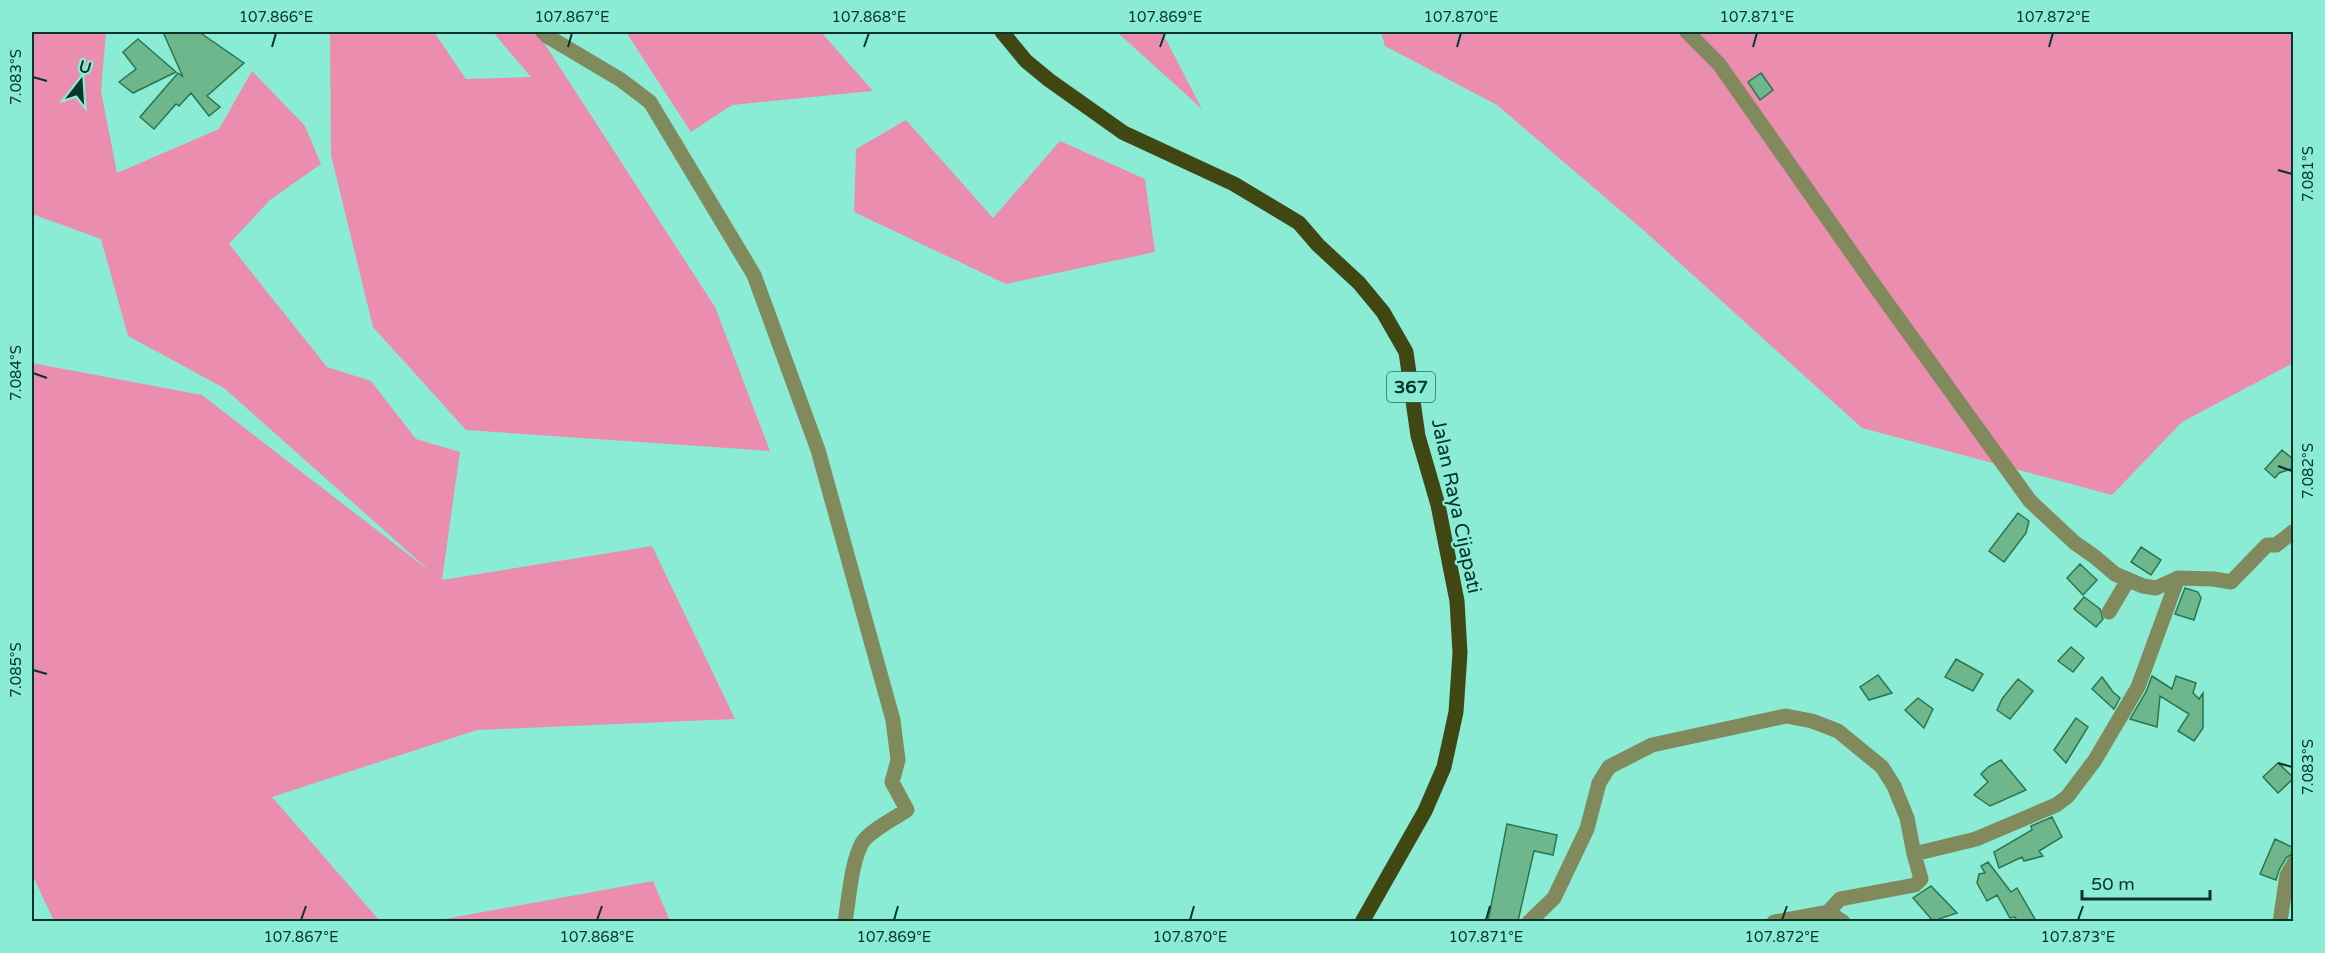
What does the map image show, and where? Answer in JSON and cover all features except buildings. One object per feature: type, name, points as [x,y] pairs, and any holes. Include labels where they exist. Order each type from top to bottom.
[{"type":"main road","name":"Jalan Raya Cijapati","points":[[1002,32],[1026,61],[1049,81],[1124,133],[1234,184],[1299,223],[1318,245],[1359,283],[1383,312],[1406,352],[1418,436],[1438,505],[1457,601],[1460,653],[1456,712],[1444,767],[1425,811],[1362,921]]},
{"type":"street","points":[[543,32],[621,80],[650,102],[754,275],[818,450],[893,720],[898,760],[892,782],[907,810],[883,825],[863,842],[857,859],[845,921]]},
{"type":"street","points":[[1687,32],[1719,64],[2030,501],[2075,543],[2115,574],[2143,586],[2156,588],[2178,579],[2214,579],[2231,582],[2266,545],[2294,545]]},
{"type":"street","points":[[2276,545],[2294,531]]},
{"type":"street","points":[[1914,854],[1976,839],[2056,806],[2067,797],[2095,760],[2138,687],[2178,579]]},
{"type":"street","points":[[2109,612],[2128,580]]},
{"type":"street","points":[[1529,921],[1554,898],[1587,829],[1599,783],[1609,767],[1652,745],[1786,716],[1812,721],[1838,731],[1882,767],[1894,786],[1907,818],[1922,879],[1919,883],[1840,899],[1828,912],[1774,921]]},
{"type":"street","points":[[2280,921],[2291,872]]},
{"type":"street","points":[[1828,912],[1843,921]]},
{"type":"shaded area","points":[[32,32],[106,32],[101,91],[117,173],[219,129],[252,71],[305,126],[321,164],[270,200],[229,244],[327,367],[371,381],[416,439],[460,452],[442,580],[652,546],[735,719],[477,730],[272,797],[380,921],[54,921],[32,874],[32,363],[202,395],[431,572],[224,388],[128,336],[101,239],[32,214]]},
{"type":"shaded area","points":[[330,32],[434,32],[466,79],[531,77],[493,32],[537,32],[715,307],[770,451],[466,430],[373,327],[331,155]]},
{"type":"shaded area","points":[[626,32],[821,32],[873,91],[732,105],[691,132]]},
{"type":"shaded area","points":[[1117,32],[1162,32],[1202,109]]},
{"type":"shaded area","points":[[1381,32],[2293,32],[2293,363],[2182,422],[2112,495],[1862,428],[1641,228],[1497,105],[1385,46]]},
{"type":"shaded area","points":[[906,120],[993,218],[1060,141],[1145,179],[1155,252],[1006,284],[854,212],[856,149]]},
{"type":"shaded area","points":[[653,881],[670,921],[434,921]]}]
